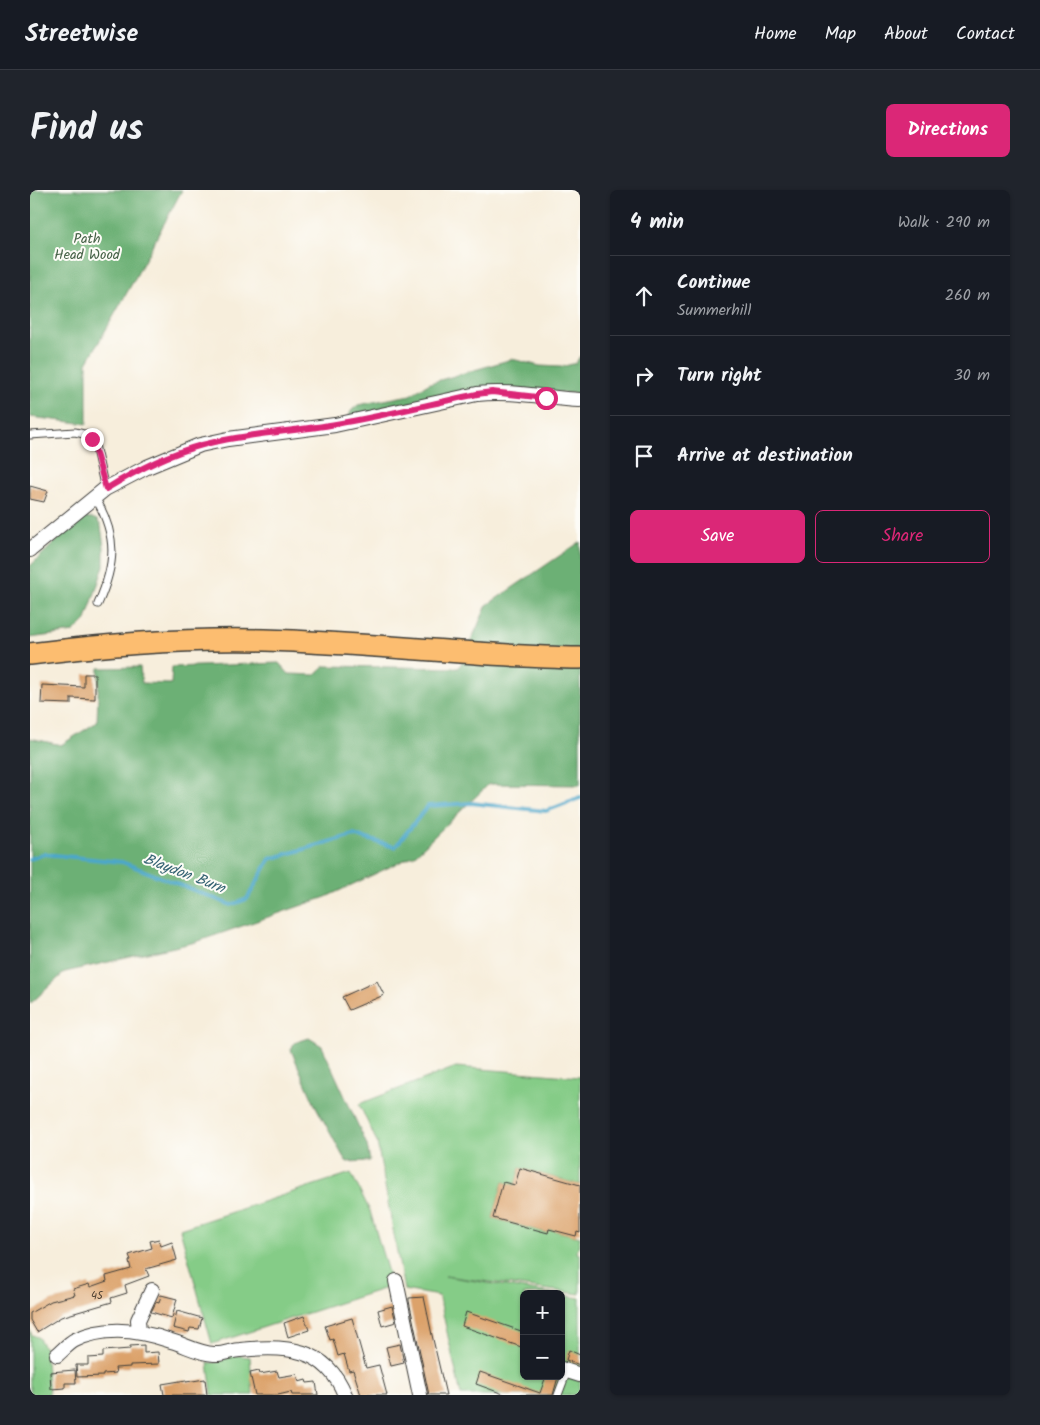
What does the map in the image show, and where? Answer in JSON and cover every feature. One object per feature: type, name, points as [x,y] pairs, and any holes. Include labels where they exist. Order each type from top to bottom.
[{"type":"main road","points":[[30,654],[138,642],[265,640],[580,658]]},
{"type":"street","points":[[30,550],[100,493],[124,478],[173,455],[200,445],[228,439],[335,424],[477,394],[499,393],[580,400]]},
{"type":"street","points":[[393,1282],[420,1395]]},
{"type":"street","points":[[139,1332],[138,1320],[152,1290]]},
{"type":"street","points":[[58,1355],[74,1341],[93,1334],[120,1330],[139,1332],[172,1341],[195,1351],[216,1355],[237,1350],[259,1348],[290,1349],[317,1358],[338,1379],[345,1395]]},
{"type":"lane","points":[[30,435],[75,432],[88,435],[95,445],[100,493],[113,548],[107,584],[98,604]]},
{"type":"lane","points":[[558,1395],[569,1372]]},
{"type":"green space","name":"Path Head Wood","points":[[30,190],[182,190],[87,363],[87,424],[30,417]]},
{"type":"green space","points":[[580,356],[580,394],[489,387],[349,416],[351,411],[358,405],[410,395],[430,383],[512,359],[540,366],[561,367],[576,363]]},
{"type":"green space","points":[[84,518],[97,520],[101,526],[104,547],[104,566],[86,620],[74,632],[30,638],[30,566],[76,522]]},
{"type":"green space","points":[[580,542],[580,785],[489,784],[415,855],[326,897],[196,942],[65,972],[30,1004],[30,738],[61,745],[97,722],[99,668],[140,667],[142,683],[171,684],[172,667],[279,663],[289,674],[315,675],[325,666],[459,668],[487,605]]},
{"type":"green space","points":[[309,1038],[322,1046],[367,1145],[370,1161],[346,1162],[315,1105],[291,1050],[294,1043]]},
{"type":"green space","points":[[456,1067],[580,1077],[580,1185],[520,1168],[515,1185],[503,1182],[493,1218],[547,1233],[549,1229],[580,1237],[577,1253],[580,1254],[580,1294],[565,1292],[565,1290],[550,1290],[445,1276],[531,1290],[520,1290],[520,1380],[565,1380],[565,1296],[580,1298],[580,1395],[461,1395],[439,1296],[404,1290],[377,1142],[359,1104]]},
{"type":"green space","points":[[351,1173],[370,1211],[392,1286],[212,1344],[180,1229]]},
{"type":"green space","points":[[30,1330],[32,1335],[38,1337],[48,1354],[46,1361],[49,1395],[30,1395]]},
{"type":"green space","points":[[233,1355],[250,1357],[253,1395],[212,1395],[208,1363],[218,1362]]},
{"type":"building","points":[[30,486],[48,491],[44,502],[30,499]]},
{"type":"building","points":[[84,674],[95,674],[95,699],[71,698],[71,704],[41,703],[42,685],[84,687]]},
{"type":"building","points":[[377,981],[384,995],[349,1010],[342,997]]},
{"type":"building","points":[[520,1168],[580,1185],[580,1233],[577,1232],[576,1236],[549,1229],[548,1233],[493,1218],[503,1182],[515,1185]]},
{"type":"building","points":[[159,1239],[161,1246],[172,1242],[177,1260],[146,1269],[149,1276],[125,1285],[127,1293],[111,1298],[112,1302],[61,1317],[37,1332],[30,1320],[30,1313],[51,1301],[75,1295],[73,1289],[89,1284],[90,1287],[107,1281],[106,1276],[131,1269],[129,1255],[152,1248],[150,1241]]},
{"type":"building","points":[[161,1295],[177,1299],[172,1318],[151,1312],[156,1302],[159,1303]]},
{"type":"building","points":[[424,1297],[446,1395],[429,1395],[409,1301],[409,1298]]},
{"type":"building","points":[[392,1306],[396,1322],[382,1326],[378,1310]]},
{"type":"building","points":[[177,1311],[202,1318],[199,1329],[190,1328],[189,1332],[173,1328]]},
{"type":"building","points":[[466,1312],[520,1331],[520,1347],[462,1326]]},
{"type":"building","points":[[304,1316],[309,1330],[288,1337],[284,1323]]},
{"type":"building","points":[[352,1318],[366,1368],[379,1365],[387,1395],[361,1395],[353,1370],[349,1371],[344,1354],[338,1356],[333,1339],[330,1340],[325,1326]]},
{"type":"building","points":[[400,1344],[404,1363],[391,1366],[386,1347]]},
{"type":"building","points":[[144,1345],[144,1353],[158,1352],[159,1364],[130,1365],[130,1367],[115,1368],[116,1373],[103,1374],[103,1376],[77,1377],[76,1365],[88,1365],[88,1358],[103,1357],[103,1351],[130,1349],[130,1346]]},
{"type":"building","points":[[569,1350],[580,1355],[580,1365],[566,1360]]},
{"type":"building","points":[[75,1370],[76,1383],[65,1383],[65,1388],[51,1389],[50,1372]]},
{"type":"building","points":[[259,1371],[260,1374],[277,1371],[279,1377],[297,1374],[299,1382],[306,1380],[307,1383],[316,1382],[318,1395],[292,1395],[291,1392],[278,1395],[255,1395],[250,1373]]},
{"type":"building","points":[[480,1372],[540,1393],[545,1380],[557,1380],[553,1395],[506,1395],[476,1384]]},
{"type":"building","points":[[205,1379],[207,1395],[164,1395],[162,1384]]},
{"type":"waterway","name":"Blaydon Burn","points":[[30,859],[44,854],[122,862],[231,905],[247,899],[270,859],[353,835],[395,847],[428,806],[471,803],[546,811],[580,798]]},
{"type":"route","points":[[92,439],[106,489],[147,466],[173,455],[200,445],[228,439],[335,424],[492,392],[546,398]]}]
